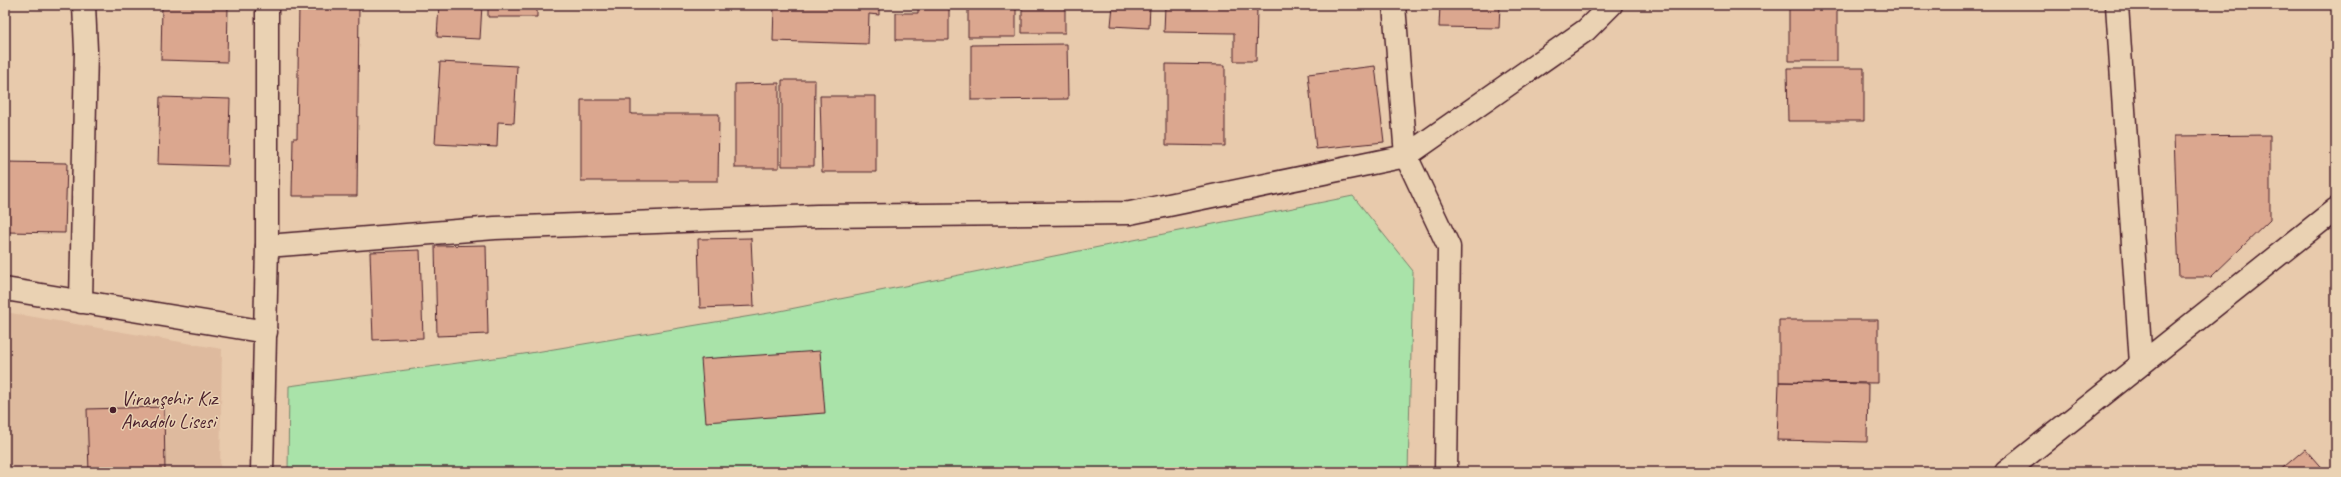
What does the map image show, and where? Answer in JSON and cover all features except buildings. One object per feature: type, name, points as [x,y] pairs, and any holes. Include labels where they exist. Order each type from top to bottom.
[{"type":"street","points":[[81,302],[86,50],[84,5]]},
{"type":"street","points":[[262,472],[267,246],[267,5]]},
{"type":"street","points":[[1394,5],[1406,156],[1449,247],[1446,472]]},
{"type":"street","points":[[267,246],[519,227],[817,216],[1130,213],[1406,156],[1586,30],[1611,5]]},
{"type":"street","points":[[2117,5],[2141,364]]},
{"type":"street","points":[[2006,472],[2336,209]]},
{"type":"street","points":[[5,289],[266,332]]},
{"type":"shaded area","name":"Viranşehir Kız Anadolu Lisesi","points":[[5,312],[222,349],[220,472],[5,472]]},
{"type":"green space","points":[[1353,196],[1413,271],[1408,472],[288,472],[289,386],[524,354],[775,312]]},
{"type":"place","name":"Viranşehir Kız Anadolu Lisesi","points":[[113,410]]}]
